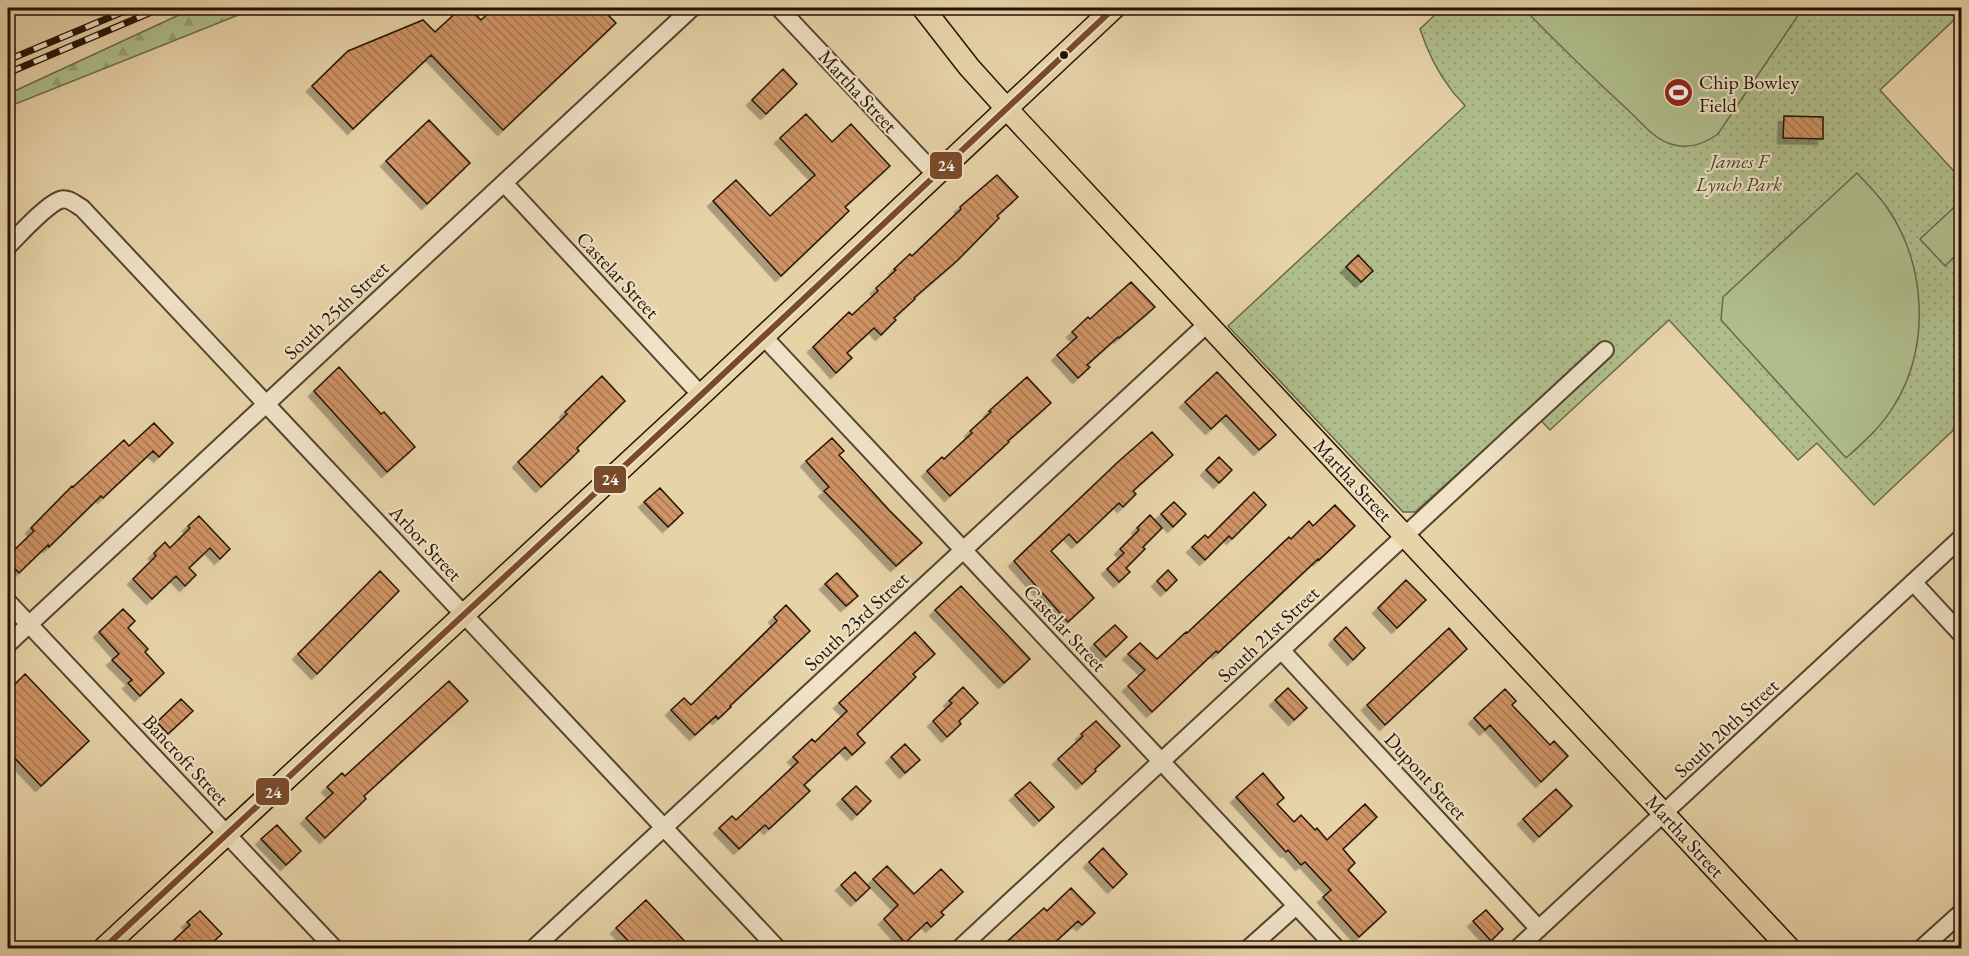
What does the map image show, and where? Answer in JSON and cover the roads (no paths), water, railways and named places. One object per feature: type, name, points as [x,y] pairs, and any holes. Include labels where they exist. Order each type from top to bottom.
[{"type":"main road","name":"Martha Street","points":[[923,8],[969,68],[1789,948]]},
{"type":"main road","points":[[104,948],[701,395],[1114,8]]},
{"type":"street","name":"South 25th Street","points":[[8,644],[692,8]]},
{"type":"street","name":"Martha Street","points":[[779,8],[936,175]]},
{"type":"street","name":"Castelar Street","points":[[504,183],[701,395]]},
{"type":"street","name":"Arbor Street","points":[[8,246],[48,208],[59,201],[72,201],[82,208],[777,948]]},
{"type":"street","name":"South 23rd Street","points":[[534,948],[1207,324]]},
{"type":"street","name":"Castelar Street","points":[[763,336],[1336,948]]},
{"type":"street","name":"South 21st Street","points":[[960,948],[1605,350]]},
{"type":"street","name":"South 20th Street","points":[[1518,948],[1962,537]]},
{"type":"street","points":[[1913,582],[1962,636]]},
{"type":"street","name":"Bancroft Street","points":[[8,602],[334,948]]},
{"type":"street","name":"Dupont Street","points":[[1282,651],[1539,929]]},
{"type":"street","points":[[1249,948],[1296,906]]},
{"type":"street","points":[[1922,948],[1962,912]]},
{"type":"railway","points":[[8,60],[132,8]]},
{"type":"railway","points":[[8,73],[161,8]]},
{"type":"place","name":"Chip Bowley Field","points":[[1678,93]]},
{"type":"park label","name":"James F Lynch Park","points":[[1739,172]]}]
